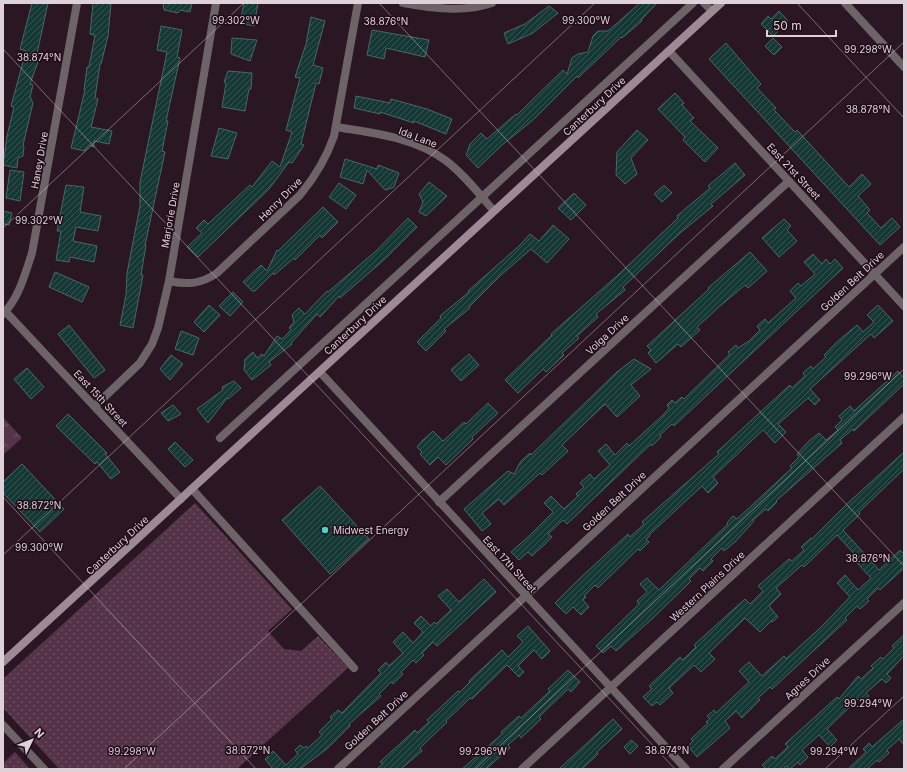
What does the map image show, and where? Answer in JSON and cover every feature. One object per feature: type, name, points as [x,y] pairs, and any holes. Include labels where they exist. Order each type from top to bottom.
[{"type":"main road","name":"Canterbury Drive","points":[[3,662],[721,3]]},
{"type":"street","name":"Haney Drive","points":[[4,313],[20,289],[32,253],[76,3]]},
{"type":"street","name":"Marjorie Drive","points":[[94,406],[133,370],[146,354],[158,328],[169,281],[216,3]]},
{"type":"street","name":"Henry Drive","points":[[169,281],[193,284],[202,282],[217,273],[300,195],[311,182],[328,154],[336,127],[358,3]]},
{"type":"street","points":[[403,3],[455,9],[474,8],[492,3]]},
{"type":"street","points":[[220,438],[693,3]]},
{"type":"street","points":[[704,3],[712,12]]},
{"type":"street","points":[[845,3],[904,67]]},
{"type":"street","name":"East 21st Street","points":[[669,51],[904,306]]},
{"type":"street","name":"Ida Lane","points":[[336,127],[389,137],[428,150],[445,160],[494,211]]},
{"type":"street","name":"Volga Drive","points":[[439,502],[789,181]]},
{"type":"street","name":"Golden Belt Drive","points":[[338,769],[904,247]]},
{"type":"street","name":"East 15th Street","points":[[4,313],[181,499]]},
{"type":"street","name":"East 17th Street","points":[[320,372],[686,769]]},
{"type":"street","name":"Western Plains Drive","points":[[522,769],[904,417]]},
{"type":"street","points":[[192,489],[354,668]]},
{"type":"street","name":"Agnes Drive","points":[[723,769],[904,603]]},
{"type":"street","points":[[3,725],[44,769]]},
{"type":"green space","points":[[3,417],[22,438],[3,455]]},
{"type":"green space","points":[[195,503],[292,609],[268,631],[284,649],[301,651],[318,636],[348,668],[237,769],[59,769],[3,708],[3,679]]},
{"type":"green space","points":[[15,752],[30,769],[3,769],[3,763]]},
{"type":"building","points":[[32,3],[48,3],[36,58],[39,59],[30,84],[33,85],[30,97],[33,103],[23,145],[23,156],[18,158],[17,168],[3,165],[7,136],[14,107],[11,106],[26,51],[20,49]]},
{"type":"building","points":[[93,3],[111,3],[108,36],[100,64],[95,98],[98,99],[91,127],[112,131],[109,144],[94,141],[94,147],[89,145],[85,151],[71,148],[85,90],[87,67],[89,67],[95,35],[90,34]]},
{"type":"building","points":[[163,3],[192,3],[190,12],[180,10],[178,13],[164,10]]},
{"type":"building","points":[[244,3],[258,3],[254,26],[240,23]]},
{"type":"building","points":[[640,3],[657,3],[641,20],[642,21],[622,38],[621,37],[578,78],[577,76],[533,120],[502,145],[478,168],[466,155],[470,144],[481,133],[487,139],[516,114],[517,115],[563,70],[567,74],[572,58],[578,54],[588,52],[593,36],[598,31],[608,31]]},
{"type":"building","points":[[549,6],[558,13],[533,33],[508,44],[504,33],[525,24]]},
{"type":"building","points":[[779,11],[788,21],[773,36],[761,24],[768,16],[771,19]]},
{"type":"building","points":[[311,17],[325,21],[313,65],[323,68],[319,84],[316,83],[301,144],[304,145],[292,163],[289,162],[269,189],[198,257],[187,247],[202,233],[196,228],[204,220],[208,224],[250,185],[252,187],[272,161],[280,167],[292,132],[286,130],[300,78],[295,77],[306,44]]},
{"type":"building","points":[[161,26],[182,30],[177,57],[180,58],[166,121],[168,121],[162,151],[165,152],[145,245],[141,275],[143,275],[133,328],[120,325],[126,295],[127,273],[140,206],[140,182],[167,52],[157,50]]},
{"type":"building","points":[[372,30],[429,40],[425,57],[386,48],[384,59],[367,55]]},
{"type":"building","points":[[232,38],[257,40],[250,61],[231,54]]},
{"type":"building","points":[[773,38],[782,47],[774,55],[765,46]]},
{"type":"building","points":[[726,43],[761,84],[757,88],[776,108],[774,110],[795,132],[797,130],[849,187],[862,174],[871,184],[858,196],[870,210],[867,213],[881,228],[892,218],[900,227],[880,245],[709,59]]},
{"type":"building","points":[[228,71],[252,73],[251,89],[249,89],[245,111],[222,107],[226,83],[224,82]]},
{"type":"building","points":[[675,93],[684,103],[682,105],[694,118],[690,121],[718,148],[705,162],[683,140],[685,137],[658,109]]},
{"type":"building","points":[[356,96],[390,103],[391,99],[427,109],[452,119],[446,134],[414,121],[414,123],[380,112],[380,114],[354,108]]},
{"type":"building","points":[[219,128],[237,133],[228,159],[211,156]]},
{"type":"building","points":[[637,130],[648,140],[631,158],[637,174],[625,184],[616,175],[617,152]]},
{"type":"building","points":[[345,159],[377,169],[378,165],[399,173],[394,187],[386,190],[367,170],[363,184],[340,177]]},
{"type":"building","points":[[735,163],[745,175],[711,204],[713,206],[680,233],[623,287],[625,290],[596,314],[598,317],[577,336],[579,338],[562,353],[564,355],[546,372],[543,369],[518,393],[505,380],[552,335],[551,334],[618,275],[678,218],[677,216],[710,188],[708,186]]},
{"type":"building","points":[[10,170],[24,172],[20,201],[6,198]]},
{"type":"building","points":[[429,182],[447,196],[426,216],[419,212],[423,202],[419,194]]},
{"type":"building","points":[[339,183],[356,195],[346,209],[329,197]]},
{"type":"building","points":[[66,185],[84,187],[80,212],[101,216],[98,231],[76,227],[73,241],[97,246],[94,262],[70,257],[69,262],[56,260],[61,231],[57,231]]},
{"type":"building","points":[[664,185],[672,193],[662,202],[654,194]]},
{"type":"building","points":[[574,193],[586,205],[571,220],[558,208]]},
{"type":"building","points":[[323,207],[338,222],[322,238],[320,235],[295,260],[294,258],[274,275],[273,273],[255,291],[252,291],[243,282],[261,265],[267,271],[277,250],[278,251]]},
{"type":"building","points":[[3,211],[12,213],[9,225],[3,224]]},
{"type":"building","points":[[408,218],[417,227],[386,258],[340,298],[339,296],[320,317],[317,314],[291,343],[292,344],[269,362],[271,365],[252,380],[244,370],[245,359],[253,352],[257,358],[262,354],[264,356],[277,336],[282,339],[291,330],[289,328],[294,322],[292,315],[299,308],[305,314],[327,291],[328,292],[376,251]]},
{"type":"building","points":[[784,219],[791,226],[787,230],[797,241],[779,257],[762,238]]},
{"type":"building","points":[[553,225],[569,239],[547,263],[531,249],[500,276],[469,307],[470,308],[444,329],[446,331],[426,351],[417,342],[441,318],[440,316],[469,292],[468,291],[519,246],[530,234],[539,241]]},
{"type":"building","points":[[750,252],[767,271],[748,288],[745,285],[720,306],[697,327],[700,330],[681,347],[678,344],[656,363],[648,353],[651,350],[647,346],[709,289],[708,288]]},
{"type":"building","points":[[813,254],[822,264],[826,259],[830,264],[835,259],[843,268],[674,426],[672,424],[660,435],[661,437],[652,446],[651,444],[567,524],[563,520],[548,534],[552,537],[532,556],[528,552],[519,560],[511,552],[553,512],[544,503],[551,496],[564,509],[578,496],[576,494],[584,487],[580,483],[590,474],[594,479],[610,465],[598,451],[606,444],[615,455],[627,443],[629,446],[663,415],[669,408],[667,405],[672,400],[675,403],[682,397],[684,399],[730,354],[728,352],[736,345],[738,348],[749,341],[760,330],[757,326],[765,319],[768,323],[796,298],[790,291],[798,283],[801,286],[815,274],[804,262]]},
{"type":"building","points":[[55,272],[89,287],[82,302],[49,287]]},
{"type":"building","points":[[233,292],[243,302],[230,316],[219,306]]},
{"type":"building","points":[[209,305],[220,315],[204,332],[194,322]]},
{"type":"building","points":[[878,305],[893,321],[874,338],[871,334],[810,389],[820,400],[815,405],[808,398],[778,424],[786,432],[775,443],[763,430],[713,477],[718,483],[708,493],[702,486],[649,535],[650,536],[646,539],[649,542],[640,551],[638,549],[598,588],[595,585],[584,596],[586,597],[583,600],[589,607],[581,615],[573,607],[566,614],[555,603],[628,534],[630,537],[644,524],[642,522],[719,454],[717,452],[790,385],[792,388],[805,376],[803,373],[811,366],[813,369],[826,357],[824,355],[838,341],[857,325],[863,332],[874,322],[867,315]]},
{"type":"building","points":[[69,325],[105,370],[94,378],[58,334]]},
{"type":"building","points":[[181,331],[199,338],[193,355],[175,349]]},
{"type":"building","points":[[469,354],[479,365],[461,381],[451,370]]},
{"type":"building","points":[[171,355],[183,364],[170,380],[160,369]]},
{"type":"building","points":[[634,359],[651,369],[631,385],[640,396],[617,417],[605,404],[562,445],[568,451],[542,475],[540,473],[504,505],[499,499],[482,513],[491,524],[482,531],[464,509],[508,471],[514,474],[521,461],[530,453],[531,455],[617,372]]},
{"type":"building","points":[[27,368],[44,387],[31,399],[14,379]]},
{"type":"building","points":[[898,371],[904,378],[904,384],[854,431],[853,429],[840,440],[842,443],[776,501],[777,502],[768,511],[766,509],[753,520],[754,521],[735,542],[724,551],[722,548],[711,559],[713,561],[703,571],[700,568],[689,579],[691,581],[653,618],[616,651],[611,646],[603,653],[596,646],[639,604],[637,601],[647,592],[640,584],[647,578],[659,590],[728,524],[727,523],[733,516],[737,519],[792,468],[790,466],[799,457],[797,454],[809,441],[819,433],[826,440],[838,430],[835,427],[842,420],[839,416],[850,406],[854,411]]},
{"type":"building","points":[[234,381],[241,388],[228,399],[227,398],[208,423],[197,409],[223,390],[222,387]]},
{"type":"building","points":[[488,403],[498,413],[472,437],[473,439],[446,465],[438,457],[430,465],[420,454],[422,452],[417,447],[433,431],[443,441],[464,422],[466,424]]},
{"type":"building","points":[[173,405],[181,414],[168,421],[161,413]]},
{"type":"building","points":[[68,414],[107,453],[105,454],[120,472],[111,479],[97,462],[95,464],[56,426]]},
{"type":"building","points":[[175,442],[193,460],[185,467],[168,449]]},
{"type":"building","points":[[904,452],[904,469],[859,512],[860,514],[843,530],[879,570],[900,550],[904,554],[904,568],[880,590],[878,588],[867,599],[869,601],[860,609],[857,606],[845,618],[847,620],[772,689],[770,687],[758,698],[760,700],[742,718],[736,711],[725,721],[730,728],[697,757],[688,746],[693,741],[691,739],[708,723],[706,722],[710,719],[707,716],[714,710],[716,713],[749,682],[739,671],[749,662],[762,676],[784,656],[786,659],[820,628],[850,597],[837,583],[845,575],[858,590],[871,578],[856,562],[859,559],[837,535],[804,567],[802,565],[776,588],[781,594],[769,606],[778,617],[772,622],[771,621],[760,632],[745,618],[709,653],[715,659],[701,672],[694,665],[669,688],[673,693],[660,705],[657,702],[652,706],[643,697],[652,689],[649,686],[680,657],[683,660],[696,647],[694,645],[745,599],[750,604],[763,591],[758,586],[789,559],[792,561],[804,550],[801,547],[811,538],[812,539],[849,502]]},
{"type":"building","points":[[22,464],[64,509],[40,532],[3,493],[3,482]]},
{"type":"building","name":"Midwest Energy","points":[[320,486],[369,539],[330,574],[282,520]]},
{"type":"building","points":[[484,579],[496,592],[437,646],[433,642],[422,653],[424,655],[416,663],[413,660],[401,672],[403,674],[393,684],[391,682],[379,694],[381,696],[349,724],[350,726],[328,748],[300,769],[273,769],[265,759],[273,751],[286,765],[298,754],[295,750],[300,745],[304,748],[306,746],[308,748],[322,735],[319,732],[332,719],[330,717],[338,710],[342,713],[381,673],[378,670],[386,662],[389,666],[403,653],[393,642],[403,632],[413,643],[423,632],[414,623],[421,616],[431,626],[434,622],[436,624],[451,610],[438,596],[447,589],[459,602]]},
{"type":"building","points":[[528,626],[550,651],[542,659],[534,650],[518,666],[524,672],[519,677],[507,665],[472,699],[470,698],[446,721],[447,722],[420,748],[422,751],[401,769],[377,769],[383,764],[380,762],[415,730],[417,733],[429,722],[427,720],[458,691],[460,692],[470,682],[469,681],[502,650],[508,657],[523,642],[517,636]]},
{"type":"building","points":[[904,635],[904,656],[887,674],[891,678],[886,683],[882,679],[866,693],[869,696],[862,703],[858,699],[827,729],[837,740],[830,747],[819,735],[802,750],[808,757],[800,765],[798,762],[790,769],[786,766],[783,769],[766,769],[762,765],[772,756],[775,759],[788,747],[785,744],[837,697],[839,699],[858,676],[861,679],[873,668],[871,666],[881,657],[883,659],[894,648],[892,646]]},
{"type":"building","points":[[568,670],[580,682],[571,692],[568,689],[539,717],[541,719],[521,738],[519,735],[508,745],[510,748],[486,769],[462,769],[502,734],[501,732],[519,716],[521,718],[550,691],[548,689]]},
{"type":"building","points":[[613,719],[622,729],[597,752],[598,754],[582,769],[559,769]]},
{"type":"building","points":[[904,719],[904,745],[899,739],[887,750],[889,753],[879,762],[877,760],[867,769],[848,769],[866,752],[863,749],[869,743],[872,747]]},
{"type":"building","points":[[631,740],[638,746],[630,754],[624,747]]},
{"type":"place","name":"Midwest Energy","points":[[325,530]]}]
